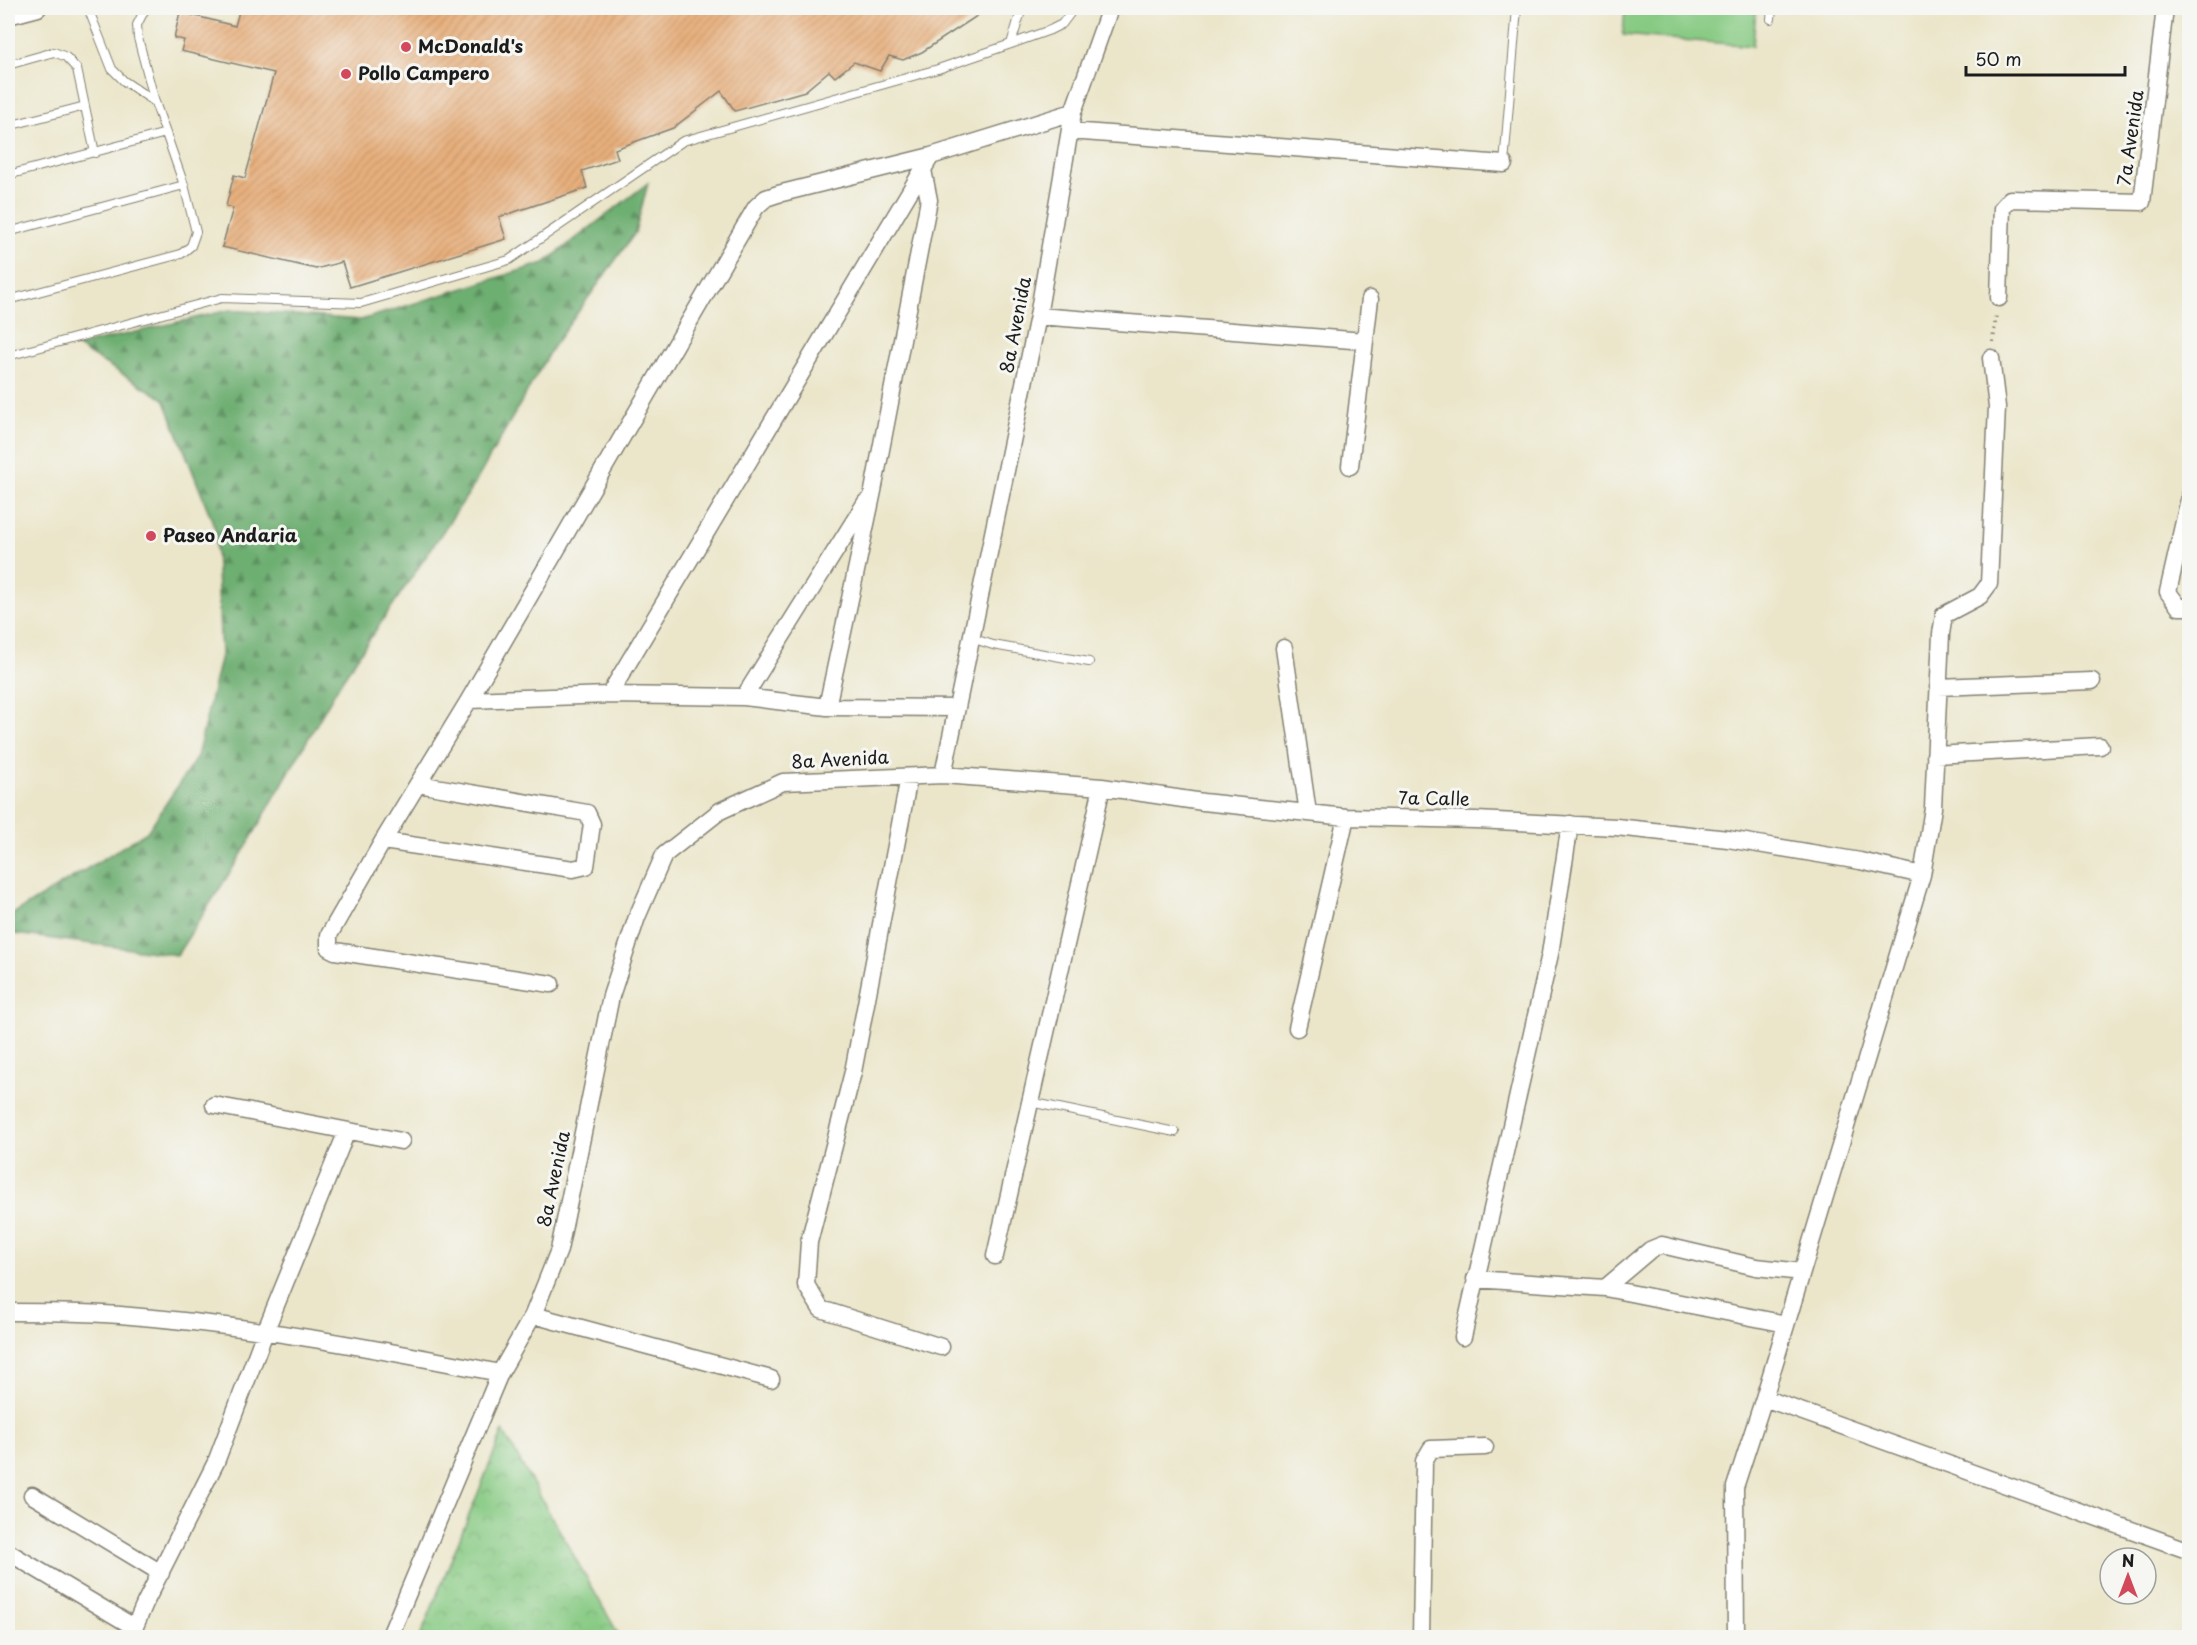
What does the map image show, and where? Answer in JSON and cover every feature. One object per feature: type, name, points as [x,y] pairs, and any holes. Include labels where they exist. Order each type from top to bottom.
[{"type":"street","points":[[8,16],[38,8]]},
{"type":"street","name":"8a Avenida","points":[[389,1638],[500,1373],[533,1314],[559,1250],[611,996],[637,916],[664,855],[720,811],[783,782],[943,775],[1038,316],[1073,112],[1110,8]]},
{"type":"street","name":"7a Avenida","points":[[1999,298],[2002,208],[2010,199],[2142,202],[2165,8]]},
{"type":"street","points":[[550,984],[335,951],[329,948],[329,934],[382,841],[469,700],[756,207],[766,198],[778,194],[927,163],[1073,112]]},
{"type":"street","points":[[1070,131],[1504,164]]},
{"type":"street","points":[[827,707],[873,491],[929,200],[927,163]]},
{"type":"street","points":[[609,695],[927,163]]},
{"type":"street","points":[[1350,466],[1370,299]]},
{"type":"street","points":[[1038,316],[1365,341]]},
{"type":"street","points":[[1736,1638],[1735,1487],[1922,875],[1933,808],[1941,634],[1944,615],[1980,596],[1989,584],[1997,407],[1991,358]]},
{"type":"street","points":[[744,697],[873,491]]},
{"type":"street","points":[[2188,506],[2168,592],[2179,607],[2190,607]]},
{"type":"street","points":[[832,556],[857,564]]},
{"type":"street","points":[[1284,648],[1308,813]]},
{"type":"street","points":[[1938,687],[2092,681]]},
{"type":"street","points":[[469,700],[609,695],[744,697],[827,707],[957,708]]},
{"type":"street","points":[[1935,754],[2100,746]]},
{"type":"street","name":"7a Calle","points":[[943,775],[1102,787],[1203,802],[1346,817],[1570,824],[1728,839],[1860,861],[1922,875]]},
{"type":"street","points":[[909,777],[853,1072],[809,1242],[806,1285],[821,1308],[941,1347]]},
{"type":"street","points":[[382,841],[573,869],[586,866],[592,824],[587,813],[418,784]]},
{"type":"street","points":[[995,1256],[1102,787]]},
{"type":"street","points":[[1297,1028],[1346,817]]},
{"type":"street","points":[[1463,1337],[1550,954],[1570,824]]},
{"type":"street","points":[[214,1105],[401,1141]]},
{"type":"street","points":[[8,1552],[132,1632],[216,1462],[265,1332],[347,1131]]},
{"type":"street","points":[[1605,1288],[1650,1250],[1662,1245],[1756,1267],[1802,1272]]},
{"type":"street","points":[[1475,1279],[1605,1288],[1786,1324]]},
{"type":"street","points":[[8,1312],[131,1316],[265,1332],[350,1344],[500,1373]]},
{"type":"street","points":[[533,1314],[771,1379]]},
{"type":"street","points":[[1764,1398],[2190,1551]]},
{"type":"street","points":[[1421,1638],[1424,1461],[1431,1449],[1485,1447]]},
{"type":"street","points":[[32,1495],[161,1573]]},
{"type":"lane","points":[[88,8],[112,69],[131,87],[155,102]]},
{"type":"lane","points":[[8,300],[181,254],[190,246],[196,232],[184,185],[155,102],[138,32],[137,25],[148,8]]},
{"type":"lane","points":[[1011,44],[1022,8]]},
{"type":"lane","points":[[8,356],[222,298],[361,303],[509,260],[683,141],[938,69],[1050,30],[1062,24],[1073,8]]},
{"type":"lane","points":[[1504,164],[1517,8]]},
{"type":"lane","points":[[1771,19],[1772,8]]},
{"type":"lane","points":[[8,65],[54,52],[66,57],[77,69],[94,153]]},
{"type":"lane","points":[[8,126],[85,106]]},
{"type":"lane","points":[[8,175],[166,133]]},
{"type":"lane","points":[[8,232],[184,185]]},
{"type":"lane","points":[[971,638],[993,645],[1089,662]]},
{"type":"lane","points":[[1030,1102],[1175,1132]]},
{"type":"path","points":[[1991,358],[1995,315]]},
{"type":"green space","points":[[1625,8],[1756,8],[1753,46],[1623,35]]},
{"type":"green space","points":[[648,183],[635,233],[552,348],[471,490],[342,680],[243,852],[177,955],[8,933],[8,917],[147,832],[197,757],[221,655],[215,528],[164,399],[76,346],[229,310],[361,320],[544,263]]},
{"type":"green space","points":[[503,1431],[620,1637],[420,1637]]},
{"type":"building","points":[[240,8],[989,8],[922,52],[903,60],[889,56],[880,71],[854,62],[835,77],[829,71],[805,91],[735,111],[721,91],[673,128],[615,149],[618,159],[582,171],[587,188],[499,217],[506,239],[350,287],[342,262],[316,269],[222,247],[233,208],[226,206],[234,175],[245,178],[274,73],[181,51],[184,40],[174,38],[180,12],[235,26]]},
{"type":"place","name":"McDonald's","points":[[406,47]]},
{"type":"place","name":"Pollo Campero","points":[[346,74]]},
{"type":"place","name":"Paseo Andaria","points":[[151,536]]}]
